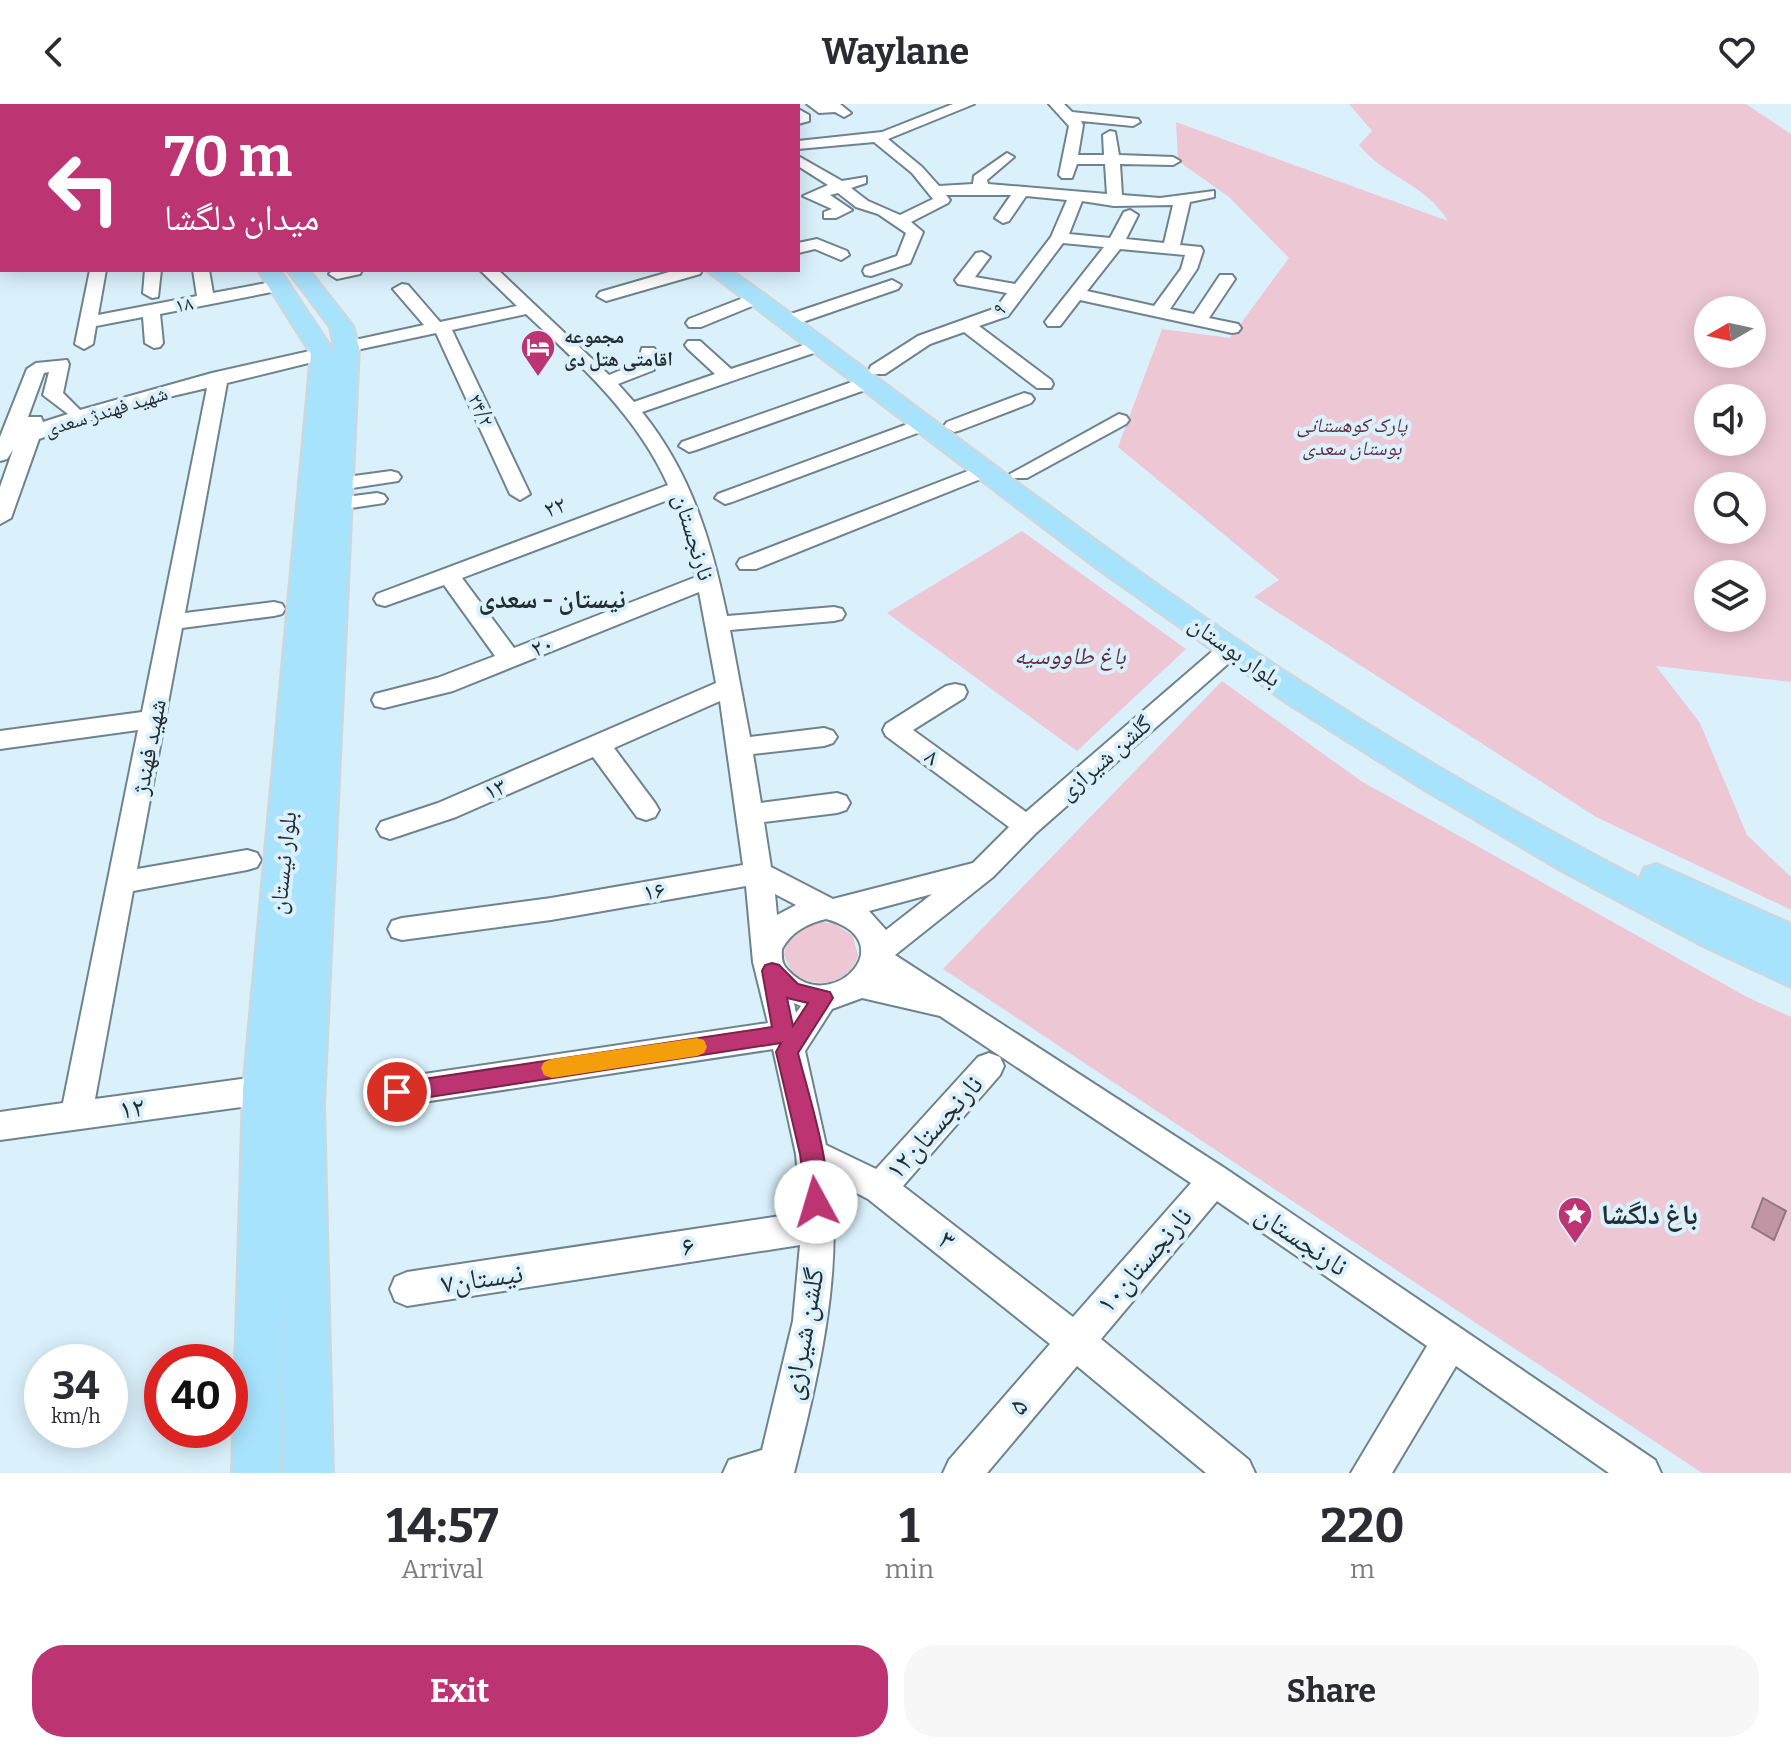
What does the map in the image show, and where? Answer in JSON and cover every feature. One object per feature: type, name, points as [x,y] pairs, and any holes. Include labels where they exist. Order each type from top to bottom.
[{"type":"main road","name":"بلوار بوستان","points":[[720,272],[756,298],[796,318],[819,345],[954,426],[1020,474],[1036,497]]},
{"type":"main road","name":"بلوار بوستان","points":[[742,272],[796,318],[874,376],[924,424],[986,470],[1036,497],[1379,748],[1560,840],[1791,971]]},
{"type":"main road","name":"بلوار نیستان","points":[[257,1473],[263,1090],[335,350],[341,326],[281,275]]},
{"type":"main road","name":"بلوار نیستان","points":[[308,1473],[303,1105],[339,494],[335,350]]},
{"type":"main road","name":"بلوار بوستان","points":[[1560,840],[1661,880],[1791,941]]},
{"type":"street","points":[[814,104],[819,109],[839,108],[844,113]]},
{"type":"street","points":[[800,148],[905,129],[910,123],[967,104]]},
{"type":"street","points":[[1056,104],[1071,122]]},
{"type":"street","points":[[1052,126],[1071,122],[1097,110],[1137,115],[1130,138]]},
{"type":"street","name":"۹","points":[[689,446],[874,376],[924,340],[1002,312],[1059,238],[1069,196],[1071,122]]},
{"type":"street","points":[[1110,135],[1110,160],[1116,185],[1114,201]]},
{"type":"street","points":[[875,136],[914,168],[942,200],[900,221]]},
{"type":"street","points":[[800,149],[822,167],[825,198]]},
{"type":"street","points":[[982,188],[979,179],[1007,157]]},
{"type":"street","points":[[1070,159],[1141,163],[1173,161]]},
{"type":"street","points":[[914,168],[935,163]]},
{"type":"street","points":[[1141,163],[1170,192],[1171,249]]},
{"type":"street","points":[[825,198],[857,177]]},
{"type":"street","points":[[934,191],[982,188],[1114,201],[1170,192],[1209,194]]},
{"type":"street","points":[[1003,218],[1021,192]]},
{"type":"street","points":[[796,318],[892,285],[871,271],[904,259],[915,232],[884,211],[825,198]]},
{"type":"street","points":[[1054,322],[1116,243],[1130,215]]},
{"type":"street","points":[[1059,238],[1195,251],[1189,269],[1158,313]]},
{"type":"street","points":[[800,248],[817,244],[841,255]]},
{"type":"street","points":[[982,257],[964,280],[1018,290]]},
{"type":"street","points":[[84,344],[98,272]]},
{"type":"street","points":[[153,272],[154,343]]},
{"type":"street","name":"نارنجستان","points":[[490,272],[631,409],[680,488],[708,580],[730,687],[752,814],[770,962]]},
{"type":"street","points":[[640,272],[652,282]]},
{"type":"street","points":[[606,296],[687,272]]},
{"type":"street","name":"۱۸","points":[[91,313],[152,301],[203,285],[281,275]]},
{"type":"street","points":[[1198,321],[1226,279]]},
{"type":"street","name":"۲۴/۲","points":[[402,289],[439,328],[520,494]]},
{"type":"street","points":[[1075,294],[1232,328]]},
{"type":"street","points":[[695,323],[756,298]]},
{"type":"street","name":"شهید فهندژ سعدی","points":[[0,518],[25,444],[32,435],[124,402],[219,377],[530,308]]},
{"type":"street","points":[[966,325],[1044,384]]},
{"type":"street","points":[[694,345],[728,376]]},
{"type":"street","points":[[631,409],[819,345]]},
{"type":"street","points":[[605,383],[647,366],[648,352]]},
{"type":"street","points":[[13,432],[36,369],[60,364],[53,395],[71,409]]},
{"type":"street","name":"شهید فهندژ سعدی","points":[[0,455],[13,432],[33,421],[120,393],[193,376],[219,377]]},
{"type":"street","name":"شهید فهندژ","points":[[76,1116],[219,377]]},
{"type":"street","points":[[954,426],[1024,399]]},
{"type":"street","points":[[1020,474],[1119,420]]},
{"type":"street","points":[[725,498],[924,424]]},
{"type":"street","points":[[748,564],[986,470]]},
{"type":"street","points":[[339,494],[391,477]]},
{"type":"street","name":"۲۲","points":[[385,599],[680,488]]},
{"type":"street","points":[[339,494],[377,499]]},
{"type":"street","points":[[449,575],[509,659]]},
{"type":"street","name":"۲۰","points":[[384,700],[444,685],[708,580]]},
{"type":"street","points":[[172,622],[274,609]]},
{"type":"street","points":[[717,624],[834,614]]},
{"type":"street","name":"گلشن شیرازی","points":[[878,955],[983,870],[1027,826],[1238,642]]},
{"type":"street","points":[[646,810],[598,745],[730,687]]},
{"type":"street","name":"۸","points":[[955,692],[895,730],[1027,826]]},
{"type":"street","points":[[0,740],[155,719]]},
{"type":"street","points":[[740,747],[824,737]]},
{"type":"street","name":"۱۳","points":[[390,829],[447,810],[598,745]]},
{"type":"street","points":[[752,814],[837,803]]},
{"type":"street","points":[[121,883],[247,860]]},
{"type":"street","points":[[758,873],[830,908],[852,914],[866,924],[875,937],[878,955],[872,973],[844,994],[823,998],[792,991],[770,962],[771,939],[780,926],[801,913],[830,908],[983,870]]},
{"type":"street","name":"۱۶","points":[[402,929],[551,909],[758,873]]},
{"type":"street","name":"نارنجستان","points":[[878,955],[1642,1473]]},
{"type":"street","name":"گلشن شیرازی","points":[[765,1471],[811,1321],[819,1226],[812,1154],[785,1043],[770,962]]},
{"type":"street","points":[[860,985],[960,1010]]},
{"type":"street","points":[[397,1092],[554,1068],[785,1043],[823,998]]},
{"type":"street","name":"۱۲نارنجستان","points":[[880,1188],[989,1066]]},
{"type":"street","name":"۱۲","points":[[0,1126],[263,1090]]},
{"type":"street","name":"۳","points":[[812,1154],[880,1188],[1074,1340],[1236,1473]]},
{"type":"street","name":"۱۰نارنجستان","points":[[1074,1340],[1214,1180]]},
{"type":"street","name":"۶","points":[[557,1267],[819,1226]]},
{"type":"street","name":"۷نیستان","points":[[407,1289],[557,1267]]},
{"type":"street","name":"۵","points":[[962,1473],[1074,1340]]},
{"type":"street","points":[[1370,1473],[1450,1342]]},
{"type":"green space","name":"پارک کوهستانی بوستان سعدی","points":[[1349,104],[1746,104],[1791,134],[1791,682],[1656,666],[1700,723],[1747,835],[1791,877],[1791,910],[1596,817],[1254,597],[1279,580],[1118,447],[1162,329],[1230,338],[1289,258],[1229,197],[1178,161],[1176,122],[1448,221],[1428,198],[1381,166],[1359,145],[1372,131]]},
{"type":"green space","name":"باغ طاووسیه","points":[[1022,531],[1186,649],[1077,751],[887,613]]},
{"type":"green space","name":"باغ دلگشا","points":[[1222,681],[1361,781],[1747,997],[1791,1017],[1791,1473],[1702,1473],[943,969]]},
{"type":"green space","points":[[823,922],[835,924],[853,936],[858,956],[853,966],[839,979],[811,982],[792,973],[784,955],[788,941],[797,931]]},
{"type":"shaded area","points":[[1763,1198],[1786,1211],[1774,1240],[1752,1227]]},
{"type":"slow traffic","points":[[552,1068],[697,1047]]},
{"type":"place","name":"مجموعه اقامتی هتل دی","points":[[538,378]]},
{"type":"place","name":"باغ دلگشا","points":[[1575,1245]]},
{"type":"district","name":"نیستان - سعدی","points":[[552,599]]},
{"type":"route","points":[[397,1092],[784,1034],[772,971],[792,991],[823,998],[787,1052],[812,1154],[816,1202]]}]
